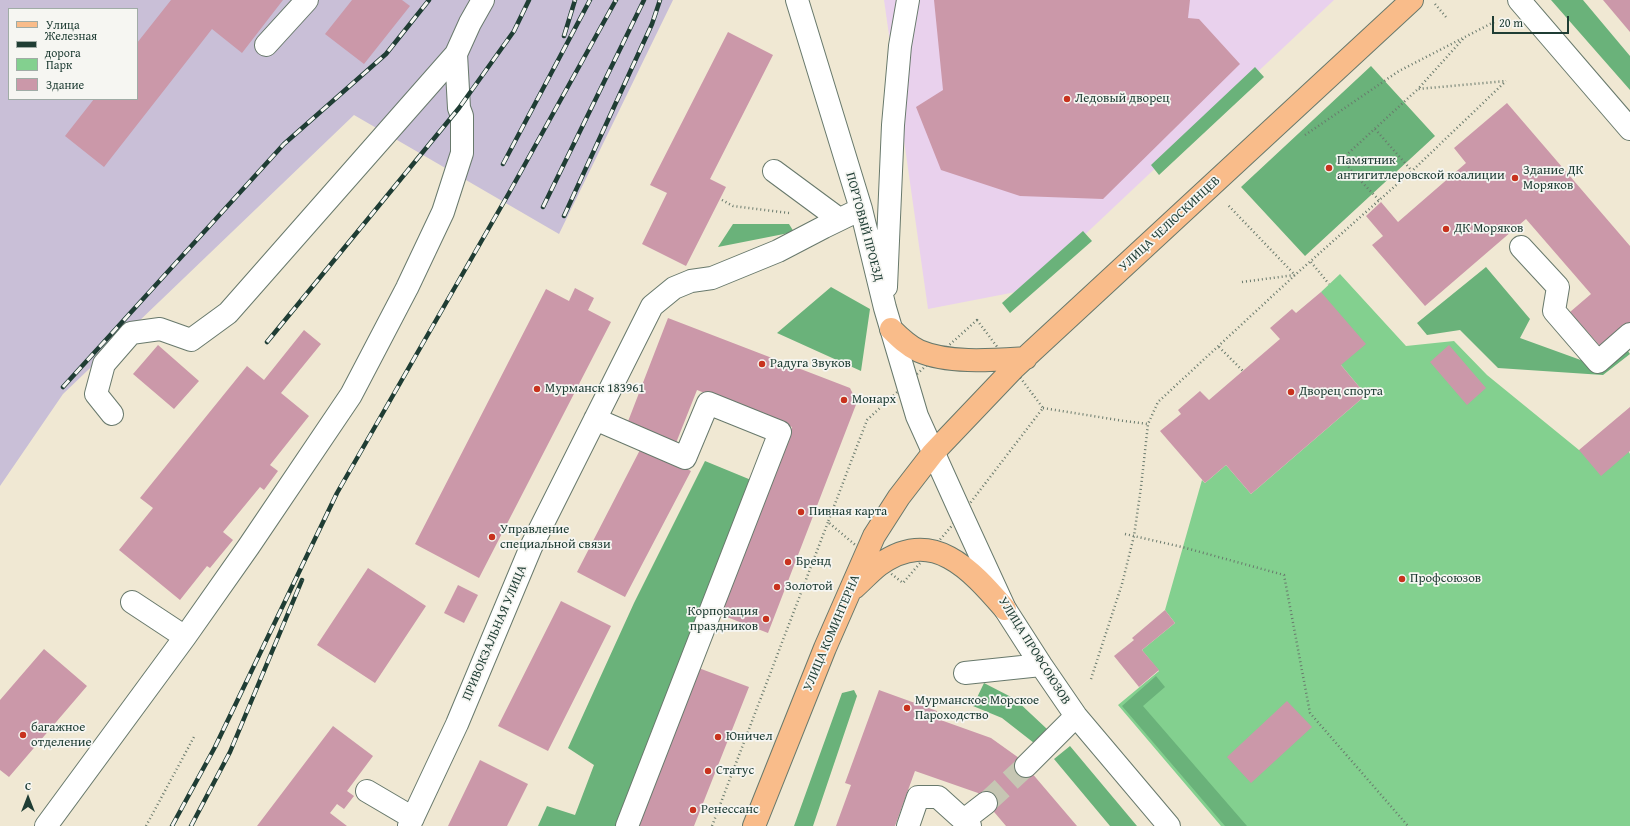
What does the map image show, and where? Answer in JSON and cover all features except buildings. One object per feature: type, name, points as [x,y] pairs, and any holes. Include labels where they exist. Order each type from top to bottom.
[{"type":"main road","name":"УЛИЦА ЧЕЛЮСКИНЦЕВ","points":[[933,453],[1020,363],[1412,0]]},
{"type":"main road","points":[[891,329],[905,343],[919,351],[936,357],[1020,363]]},
{"type":"main road","name":"УЛИЦА КОМИНТЕРНА","points":[[754,826],[791,731],[874,536],[899,497],[933,453]]},
{"type":"main road","points":[[849,593],[880,565],[897,555],[912,550],[931,550],[948,556],[965,567],[982,582],[1005,609]]},
{"type":"street","points":[[266,45],[307,0]]},
{"type":"street","points":[[112,414],[96,394],[104,364],[131,333],[160,329],[191,340],[228,313],[456,54],[470,23],[483,0]]},
{"type":"street","name":"ПОРТОВЫЙ ПРОЕЗД","points":[[797,0],[861,210],[885,308],[917,416],[933,453]]},
{"type":"street","points":[[885,308],[893,125],[900,46],[908,0]]},
{"type":"street","points":[[1519,0],[1630,129]]},
{"type":"street","points":[[46,826],[185,637],[351,395],[407,288],[440,219],[462,153],[462,116],[460,108],[456,54]]},
{"type":"street","points":[[774,172],[832,223]]},
{"type":"street","name":"ПРИВОКЗАЛЬНАЯ УЛИЦА","points":[[411,822],[457,724],[531,547],[652,306],[674,288],[691,281],[712,278],[778,251],[861,210]]},
{"type":"street","points":[[1521,247],[1558,287],[1554,311],[1598,362],[1630,334]]},
{"type":"street","points":[[595,419],[685,458],[708,403],[780,432],[627,826]]},
{"type":"street","name":"УЛИЦА ПРОФСОЮЗОВ","points":[[933,453],[1005,609],[1076,716],[1169,826]]},
{"type":"street","points":[[132,602],[185,637]]},
{"type":"street","points":[[965,674],[1041,665]]},
{"type":"street","points":[[1026,766],[1076,716]]},
{"type":"street","points":[[367,791],[411,822]]},
{"type":"street","points":[[908,826],[918,797],[938,797],[967,823],[986,803]]},
{"type":"path","points":[[1432,0],[1446,17]]},
{"type":"path","points":[[1303,136],[1399,71],[1494,22]]},
{"type":"path","points":[[1379,200],[1342,159],[1418,89],[1465,37]]},
{"type":"path","points":[[1091,679],[1122,584],[1134,536],[1148,424],[1158,402],[1295,275],[1412,171],[1506,81],[1418,89]]},
{"type":"path","points":[[1375,129],[1412,171]]},
{"type":"path","points":[[722,200],[734,206],[802,215],[832,223]]},
{"type":"path","points":[[1225,202],[1295,275]]},
{"type":"path","points":[[1311,262],[1329,284]]},
{"type":"path","points":[[1242,282],[1295,275]]},
{"type":"path","points":[[1219,347],[1243,371]]},
{"type":"path","points":[[1020,363],[1043,408]]},
{"type":"path","points":[[1043,408],[1148,424]]},
{"type":"path","points":[[961,515],[1043,408]]},
{"type":"path","points":[[712,826],[828,522]]},
{"type":"path","points":[[1125,534],[1182,547],[1284,576],[1310,713],[1408,826]]},
{"type":"path","points":[[146,826],[194,737]]},
{"type":"shaded area","points":[[0,0],[673,0],[559,234],[354,115],[63,394],[0,486]]},
{"type":"shaded area","points":[[884,0],[1334,0],[1026,290],[928,309]]},
{"type":"green space","points":[[1551,0],[1583,0],[1630,56],[1630,90]]},
{"type":"green space","points":[[1371,66],[1435,136],[1305,256],[1241,187]]},
{"type":"green space","points":[[1255,67],[1264,77],[1159,175],[1151,165]]},
{"type":"green space","points":[[733,224],[789,224],[794,232],[718,247]]},
{"type":"green space","points":[[1083,231],[1092,241],[1010,313],[1002,303]]},
{"type":"green space","points":[[1486,267],[1530,319],[1520,338],[1600,367],[1626,348],[1630,354],[1603,375],[1498,368],[1460,330],[1427,335],[1417,323]]},
{"type":"green space","name":"Профсоюзов","points":[[1340,274],[1406,346],[1454,341],[1487,375],[1579,450],[1629,452],[1630,826],[1221,826],[1118,705],[1159,671],[1142,650],[1175,623],[1165,610],[1202,480],[1205,483],[1226,465],[1251,494],[1366,395],[1341,365],[1321,292]]},
{"type":"green space","points":[[831,287],[870,309],[861,371],[777,333]]},
{"type":"green space","points":[[705,461],[756,482],[620,826],[538,826],[547,806],[575,815],[594,765],[568,748],[634,603]]},
{"type":"green space","points":[[1156,676],[1165,687],[1143,706],[1247,826],[1225,826],[1122,706]]},
{"type":"green space","points":[[984,683],[1015,699],[1047,729],[1034,743],[1002,718],[973,706]]},
{"type":"green space","points":[[854,690],[857,696],[813,826],[794,826],[842,693]]},
{"type":"green space","points":[[1070,746],[1137,826],[1110,826],[1054,759]]},
{"type":"tunnel","points":[[986,803],[1026,766]]},
{"type":"railway","points":[[63,387],[284,144],[386,54],[429,0]]},
{"type":"railway","points":[[267,342],[459,108],[514,31],[529,0]]},
{"type":"railway","points":[[564,36],[575,0]]},
{"type":"railway","points":[[503,164],[590,0]]},
{"type":"railway","points":[[172,826],[215,747],[337,493],[509,193],[616,0]]},
{"type":"railway","points":[[543,207],[644,0]]},
{"type":"railway","points":[[564,216],[652,24],[660,0]]},
{"type":"railway","points":[[191,826],[230,752],[302,580]]},
{"type":"place","name":"Ледовый дворец","points":[[1067,99]]},
{"type":"place","name":"Памятник антигитлеровской коалиции","points":[[1329,168]]},
{"type":"place","name":"Здание ДК Моряков","points":[[1515,178]]},
{"type":"place","name":"ДК Моряков","points":[[1446,229]]},
{"type":"place","name":"Радуга Звуков","points":[[762,364]]},
{"type":"place","name":"Мурманск 183961","points":[[537,389]]},
{"type":"place","name":"Дворец спорта","points":[[1291,392]]},
{"type":"place","name":"Монарх","points":[[844,400]]},
{"type":"place","name":"Пивная карта","points":[[801,512]]},
{"type":"place","name":"Управление специальной связи","points":[[492,537]]},
{"type":"place","name":"Бренд","points":[[788,562]]},
{"type":"place","name":"Профсоюзов","points":[[1402,579]]},
{"type":"place","name":"Золотой","points":[[777,587]]},
{"type":"place","name":"Корпорация праздников","points":[[766,619]]},
{"type":"place","name":"Мурманское Морское Пароходство","points":[[907,708]]},
{"type":"place","name":"багажное отделение","points":[[23,735]]},
{"type":"place","name":"Юничел","points":[[718,737]]},
{"type":"place","name":"Статус","points":[[708,771]]},
{"type":"place","name":"Ренессанс","points":[[693,810]]}]
